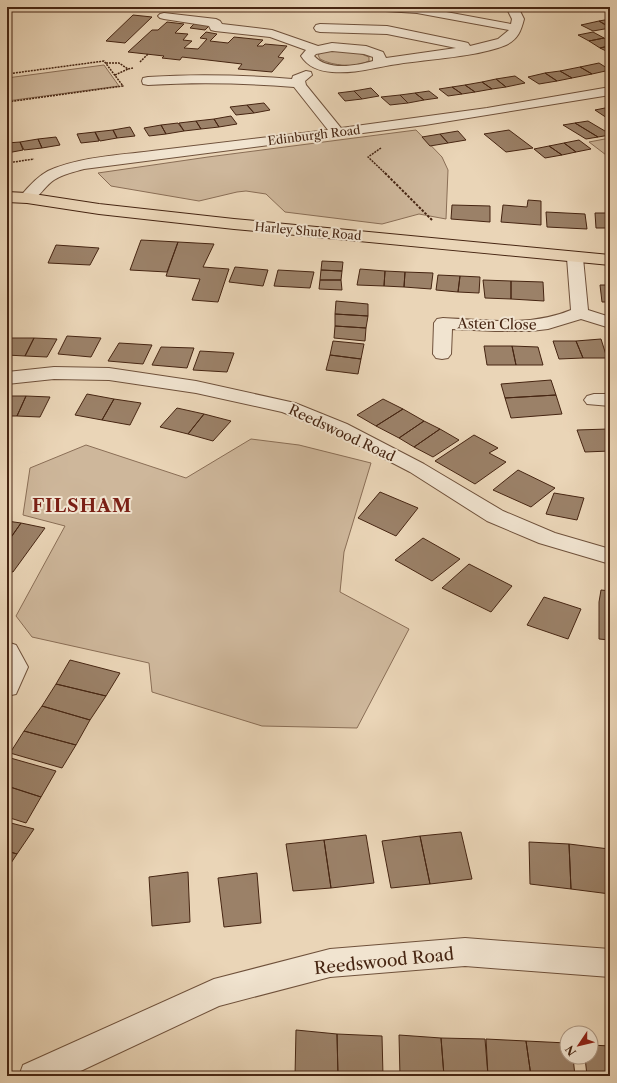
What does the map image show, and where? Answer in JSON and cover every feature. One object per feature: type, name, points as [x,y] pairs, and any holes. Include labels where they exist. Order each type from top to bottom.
[{"type":"main road","name":"Harley Shute Road","points":[[7,197],[27,198],[99,209],[234,224],[438,243],[575,258],[610,260]]},
{"type":"street","points":[[370,7],[417,10],[515,28]]},
{"type":"street","points":[[380,63],[378,55],[366,50],[332,47],[312,52],[307,56],[310,62],[319,67],[353,69],[380,63],[475,49],[502,42],[514,34],[518,19],[512,7]]},
{"type":"street","points":[[206,11],[216,23],[214,27],[272,34],[318,50]]},
{"type":"street","points":[[164,16],[216,23]]},
{"type":"street","points":[[320,28],[387,30],[475,49]]},
{"type":"street","points":[[319,67],[298,80],[314,104],[337,132]]},
{"type":"street","points":[[148,81],[194,78],[246,79],[300,84]]},
{"type":"street","name":"Edinburgh Road","points":[[27,198],[40,184],[54,174],[74,168],[115,160],[393,125],[536,105],[610,91]]},
{"type":"street","points":[[575,258],[580,313],[610,323]]},
{"type":"street","name":"Asten Close","points":[[442,354],[443,323],[498,326],[550,324],[565,320],[580,313]]},
{"type":"street","name":"Reedswood Road","points":[[7,378],[54,372],[109,374],[196,387],[288,407],[340,428],[417,468],[494,516],[547,538],[610,556]]},
{"type":"street","points":[[7,651],[16,667],[7,687]]},
{"type":"street","name":"Reedswood Road","points":[[35,1076],[214,993],[330,963],[465,952],[610,963]]},
{"type":"path","points":[[136,64],[148,54]]},
{"type":"path","points":[[7,74],[104,61],[123,86],[7,102]]},
{"type":"path","points":[[115,75],[128,69]]},
{"type":"path","points":[[393,125],[400,135],[368,157],[434,222],[440,232],[438,243]]},
{"type":"shaded area","points":[[322,52],[356,52],[369,57],[369,61],[357,65],[338,65],[320,59],[318,55]]},
{"type":"shaded area","points":[[104,65],[119,86],[7,101],[7,78]]},
{"type":"shaded area","points":[[416,130],[442,157],[448,170],[446,219],[419,214],[382,224],[285,212],[266,194],[246,191],[199,201],[111,186],[98,173],[208,157]]},
{"type":"shaded area","points":[[610,138],[610,158],[589,142]]},
{"type":"shaded area","points":[[251,439],[299,445],[371,463],[344,552],[340,592],[409,629],[357,728],[262,726],[152,692],[149,663],[32,637],[16,616],[65,526],[23,515],[30,468],[86,445],[186,478]]},
{"type":"building","points":[[133,15],[152,17],[125,43],[106,41]]},
{"type":"building","points":[[610,19],[610,27],[599,21]]},
{"type":"building","points":[[599,21],[610,28],[593,31],[581,25]]},
{"type":"building","points":[[167,22],[184,24],[175,33],[188,34],[183,40],[192,41],[184,48],[198,49],[207,39],[200,38],[206,32],[217,34],[210,41],[228,43],[234,37],[263,40],[257,46],[263,46],[265,44],[287,46],[278,57],[284,58],[272,72],[238,69],[242,64],[182,57],[180,60],[162,58],[164,56],[128,52],[152,30],[158,30]]},
{"type":"building","points":[[196,22],[211,24],[205,30],[190,28]]},
{"type":"building","points":[[593,32],[604,38],[589,41],[578,35]]},
{"type":"building","points":[[604,38],[610,42],[610,46],[600,48],[589,41]]},
{"type":"building","points":[[610,46],[610,53],[600,48]]},
{"type":"building","points":[[599,63],[610,70],[592,74],[580,67]]},
{"type":"building","points":[[580,67],[592,74],[572,78],[560,71]]},
{"type":"building","points":[[560,71],[572,78],[557,81],[545,73]]},
{"type":"building","points":[[545,73],[557,81],[539,84],[528,77]]},
{"type":"building","points":[[515,76],[525,83],[506,87],[496,79]]},
{"type":"building","points":[[496,79],[506,87],[492,89],[482,82]]},
{"type":"building","points":[[482,82],[492,89],[475,92],[465,85]]},
{"type":"building","points":[[465,85],[475,92],[462,94],[452,87]]},
{"type":"building","points":[[452,87],[462,94],[448,96],[439,89]]},
{"type":"building","points":[[371,88],[379,96],[362,99],[354,91]]},
{"type":"building","points":[[354,91],[362,99],[345,101],[338,93]]},
{"type":"building","points":[[429,91],[438,98],[424,100],[415,93]]},
{"type":"building","points":[[415,93],[424,100],[408,103],[400,95]]},
{"type":"building","points":[[400,95],[408,103],[390,105],[381,97]]},
{"type":"building","points":[[264,103],[270,110],[254,113],[247,105]]},
{"type":"building","points":[[247,105],[254,113],[236,115],[230,107]]},
{"type":"building","points":[[610,107],[610,117],[607,118],[595,110]]},
{"type":"building","points":[[231,116],[237,124],[219,127],[214,119]]},
{"type":"building","points":[[214,119],[219,127],[201,129],[196,121]]},
{"type":"building","points":[[196,121],[201,129],[184,131],[179,123]]},
{"type":"building","points":[[588,121],[610,135],[598,137],[575,123]]},
{"type":"building","points":[[178,123],[184,131],[166,134],[161,125]]},
{"type":"building","points":[[575,123],[598,137],[586,139],[563,125]]},
{"type":"building","points":[[161,125],[166,134],[149,136],[144,128]]},
{"type":"building","points":[[130,127],[135,136],[117,138],[113,130]]},
{"type":"building","points":[[113,130],[117,138],[100,141],[95,132]]},
{"type":"building","points":[[509,130],[533,148],[506,152],[484,134]]},
{"type":"building","points":[[458,131],[466,140],[448,143],[440,134]]},
{"type":"building","points":[[95,132],[99,141],[81,143],[77,134]]},
{"type":"building","points":[[440,134],[448,143],[430,146],[422,137]]},
{"type":"building","points":[[56,137],[60,145],[42,148],[38,139]]},
{"type":"building","points":[[38,139],[42,148],[24,150],[20,142]]},
{"type":"building","points":[[579,140],[591,149],[576,152],[564,143]]},
{"type":"building","points":[[20,142],[23,150],[7,153],[7,143]]},
{"type":"building","points":[[564,143],[576,152],[562,155],[549,146]]},
{"type":"building","points":[[549,146],[562,155],[545,158],[534,149]]},
{"type":"building","points":[[528,200],[541,201],[541,225],[501,222],[503,205],[527,207]]},
{"type":"building","points":[[452,205],[490,206],[490,222],[451,219]]},
{"type":"building","points":[[546,212],[585,214],[587,229],[547,227]]},
{"type":"building","points":[[595,213],[610,213],[610,228],[596,228]]},
{"type":"building","points":[[141,240],[178,242],[167,272],[130,270]]},
{"type":"building","points":[[178,242],[214,244],[203,267],[229,269],[218,302],[192,300],[200,279],[166,276]]},
{"type":"building","points":[[56,245],[99,248],[90,265],[48,263]]},
{"type":"building","points":[[322,261],[343,262],[342,271],[321,270]]},
{"type":"building","points":[[235,267],[268,270],[263,286],[229,282]]},
{"type":"building","points":[[360,269],[385,271],[384,286],[357,285]]},
{"type":"building","points":[[278,270],[314,272],[310,288],[274,286]]},
{"type":"building","points":[[321,270],[342,271],[341,280],[320,280]]},
{"type":"building","points":[[385,271],[405,272],[404,287],[384,286]]},
{"type":"building","points":[[405,272],[433,273],[431,289],[404,287]]},
{"type":"building","points":[[438,275],[460,276],[458,292],[436,290]]},
{"type":"building","points":[[460,276],[480,277],[479,293],[458,292]]},
{"type":"building","points":[[320,280],[341,280],[342,290],[319,289]]},
{"type":"building","points":[[483,280],[511,281],[511,299],[485,298]]},
{"type":"building","points":[[511,281],[543,282],[544,301],[511,299]]},
{"type":"building","points":[[600,285],[610,285],[610,302],[602,302]]},
{"type":"building","points":[[336,301],[368,304],[368,316],[335,314]]},
{"type":"building","points":[[335,314],[368,316],[366,328],[335,326]]},
{"type":"building","points":[[335,326],[366,328],[365,341],[334,338]]},
{"type":"building","points":[[67,336],[101,338],[91,357],[58,354]]},
{"type":"building","points":[[10,338],[34,338],[25,356],[7,355],[7,344]]},
{"type":"building","points":[[34,338],[57,339],[47,357],[25,356]]},
{"type":"building","points":[[601,339],[607,358],[583,358],[576,341]]},
{"type":"building","points":[[333,341],[364,344],[361,359],[330,355]]},
{"type":"building","points":[[553,341],[576,341],[583,358],[559,359]]},
{"type":"building","points":[[119,343],[152,345],[143,364],[108,361]]},
{"type":"building","points":[[484,346],[512,346],[516,365],[487,365]]},
{"type":"building","points":[[512,346],[538,347],[543,365],[516,365]]},
{"type":"building","points":[[161,347],[194,348],[187,368],[152,365]]},
{"type":"building","points":[[200,351],[234,353],[227,372],[193,370]]},
{"type":"building","points":[[330,355],[361,359],[358,374],[326,370]]},
{"type":"building","points":[[551,380],[556,395],[505,398],[501,384]]},
{"type":"building","points":[[87,394],[114,399],[102,420],[75,415]]},
{"type":"building","points":[[556,395],[562,414],[511,418],[505,398]]},
{"type":"building","points":[[7,396],[26,396],[17,416],[7,416]]},
{"type":"building","points":[[26,396],[50,397],[40,417],[17,416]]},
{"type":"building","points":[[114,399],[141,403],[130,425],[102,420]]},
{"type":"building","points":[[383,399],[403,409],[376,426],[357,415]]},
{"type":"building","points":[[177,408],[204,414],[188,434],[160,427]]},
{"type":"building","points":[[403,409],[424,421],[399,438],[376,426]]},
{"type":"building","points":[[204,414],[231,421],[213,441],[188,434]]},
{"type":"building","points":[[424,421],[440,429],[414,447],[399,438]]},
{"type":"building","points":[[440,429],[459,440],[433,457],[414,447]]},
{"type":"building","points":[[608,429],[610,433],[610,451],[585,452],[577,430]]},
{"type":"building","points":[[474,435],[498,448],[489,453],[506,462],[475,484],[435,461]]},
{"type":"building","points":[[518,470],[555,488],[531,507],[493,490]]},
{"type":"building","points":[[380,492],[418,508],[396,536],[358,518]]},
{"type":"building","points":[[554,493],[584,498],[577,520],[546,514]]},
{"type":"building","points":[[7,521],[21,523],[7,543]]},
{"type":"building","points":[[21,523],[45,528],[13,572],[7,571],[7,543]]},
{"type":"building","points":[[423,538],[460,559],[432,581],[395,560]]},
{"type":"building","points":[[469,564],[512,586],[491,612],[442,588]]},
{"type":"building","points":[[601,590],[610,591],[610,640],[599,639],[599,602]]},
{"type":"building","points":[[544,597],[581,609],[568,639],[527,625]]},
{"type":"building","points":[[70,660],[120,673],[106,696],[56,684]]},
{"type":"building","points":[[56,684],[106,696],[90,720],[42,706]]},
{"type":"building","points":[[42,706],[90,720],[76,745],[24,731]]},
{"type":"building","points":[[24,731],[76,745],[62,768],[10,753]]},
{"type":"building","points":[[7,757],[56,771],[41,797],[7,786]]},
{"type":"building","points":[[7,786],[41,797],[26,823],[7,817]]},
{"type":"building","points":[[7,822],[34,829],[17,854],[7,851]]},
{"type":"building","points":[[461,832],[472,879],[430,884],[420,836]]},
{"type":"building","points":[[366,835],[374,883],[331,888],[324,840]]},
{"type":"building","points":[[420,836],[430,884],[391,888],[382,841]]},
{"type":"building","points":[[324,840],[331,888],[293,891],[286,844]]},
{"type":"building","points":[[529,842],[569,844],[571,889],[530,884]]},
{"type":"building","points":[[569,844],[609,849],[610,894],[571,889]]},
{"type":"building","points":[[7,851],[17,854],[7,869]]},
{"type":"building","points":[[188,872],[190,922],[152,926],[149,877]]},
{"type":"building","points":[[257,873],[261,923],[224,927],[218,878]]},
{"type":"building","points":[[296,1030],[337,1034],[338,1076],[295,1076]]},
{"type":"building","points":[[337,1034],[382,1036],[383,1076],[338,1076]]},
{"type":"building","points":[[399,1035],[441,1038],[444,1076],[400,1076]]},
{"type":"building","points":[[441,1038],[485,1039],[488,1076],[444,1076]]},
{"type":"building","points":[[486,1039],[526,1041],[531,1076],[488,1076]]},
{"type":"building","points":[[526,1041],[559,1043],[559,1065],[574,1065],[575,1076],[531,1076]]},
{"type":"building","points":[[599,1045],[610,1046],[610,1076],[587,1076],[586,1065],[599,1065]]},
{"type":"district","name":"FILSHAM","points":[[82,506]]}]
